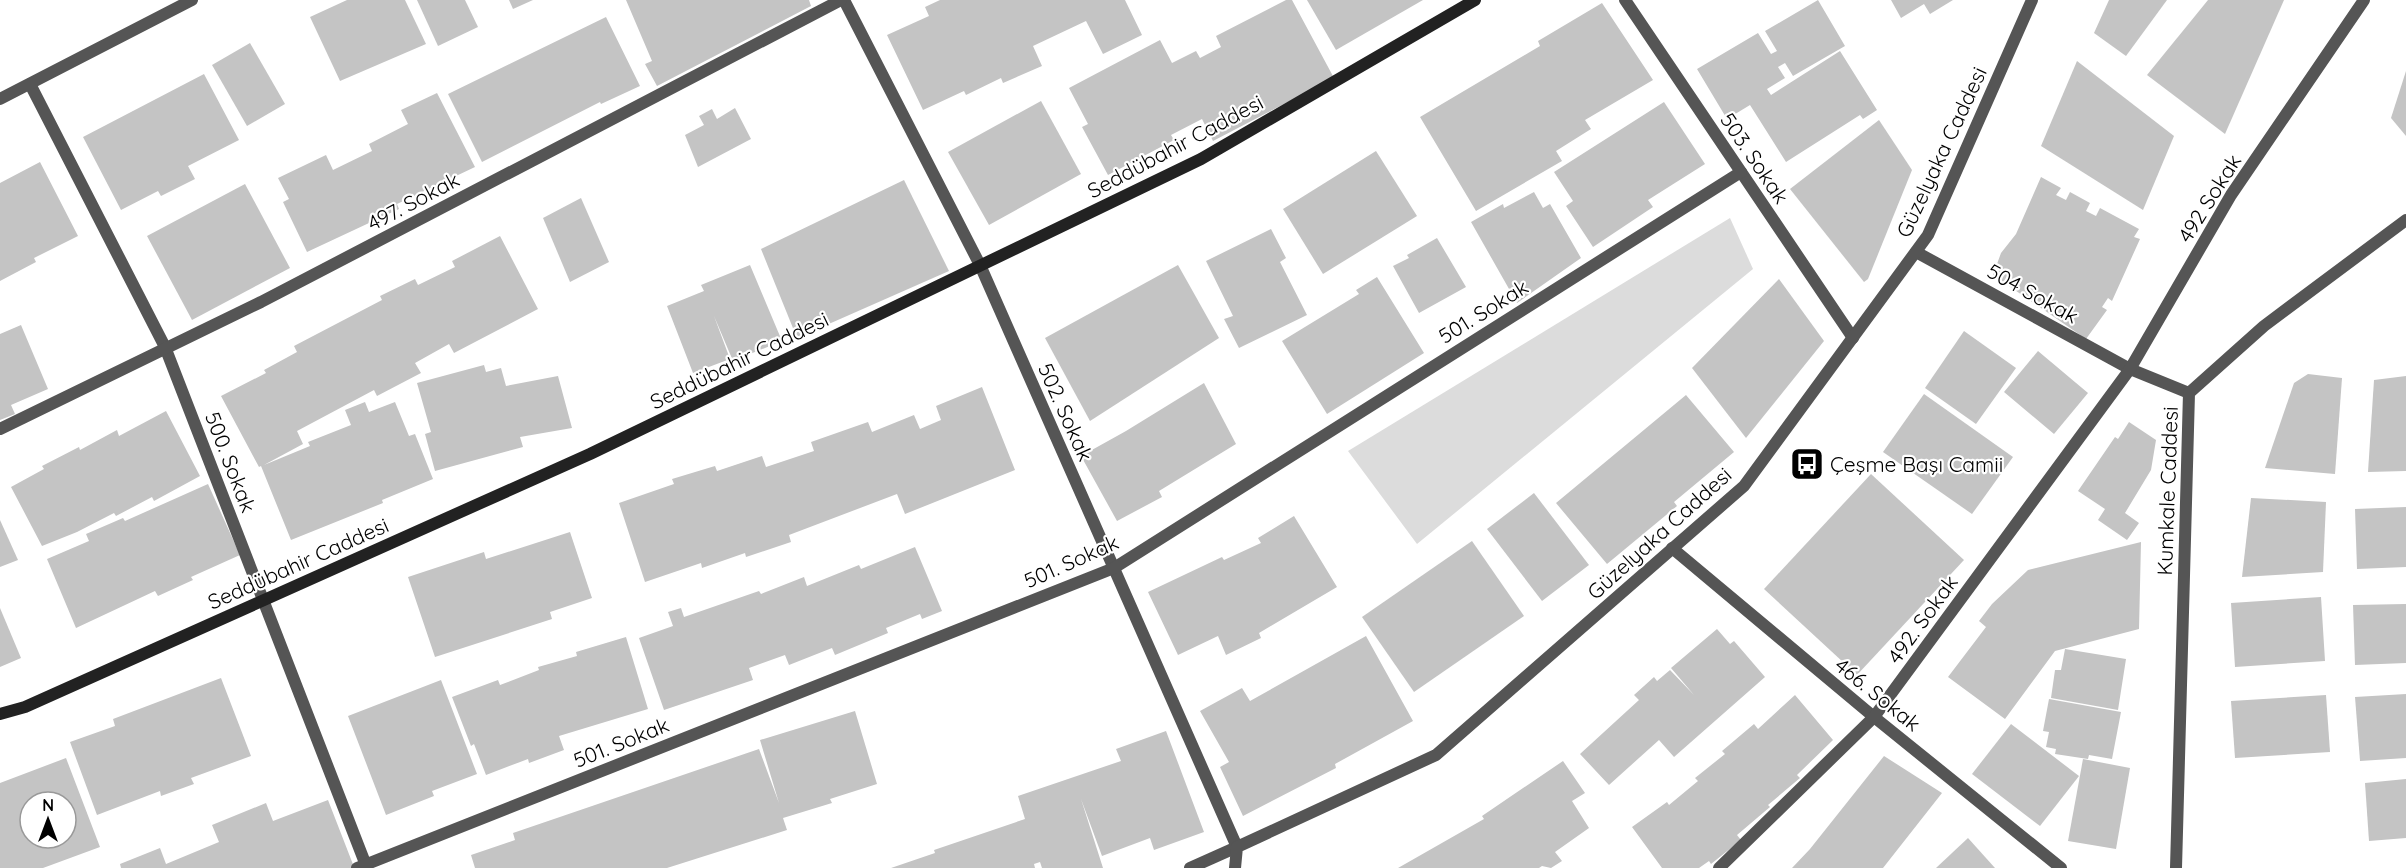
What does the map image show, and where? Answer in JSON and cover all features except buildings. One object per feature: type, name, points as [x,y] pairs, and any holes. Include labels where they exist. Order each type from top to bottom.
[{"type":"street","points":[[0,99],[192,0]]},
{"type":"street","name":"502. Sokak","points":[[842,0],[980,265],[1237,847]]},
{"type":"street","name":"497. Sokak","points":[[0,429],[261,302],[842,0]]},
{"type":"street","name":"Seddübahir Caddesi","points":[[0,714],[25,707],[590,454],[1201,159],[1475,0]]},
{"type":"street","name":"503. Sokak","points":[[1625,0],[1853,338]]},
{"type":"street","name":"Güzelyaka Caddesi","points":[[1190,868],[1436,755],[1744,486],[1929,235],[2032,0]]},
{"type":"street","name":"492 Sokak","points":[[2130,369],[2231,195],[2364,0]]},
{"type":"street","name":"500. Sokak","points":[[30,84],[165,347],[264,600],[363,867]]},
{"type":"street","name":"501. Sokak","points":[[363,867],[1114,568],[1741,172]]},
{"type":"street","name":"Kumkale Caddesi","points":[[2176,868],[2189,393],[2264,326],[2406,220]]},
{"type":"street","name":"504 Sokak","points":[[1916,252],[2130,369]]},
{"type":"street","points":[[2130,369],[2189,393]]},
{"type":"street","name":"492. Sokak","points":[[1719,868],[1874,717],[2130,369]]},
{"type":"street","name":"466. Sokak","points":[[1672,548],[1874,717],[2061,868]]},
{"type":"street","points":[[1235,868],[1237,847]]},
{"type":"shaded area","points":[[1730,218],[1753,269],[1417,544],[1348,451]]},
{"type":"place","name":"Çeşme Başı Camii","points":[[1807,464]]}]
